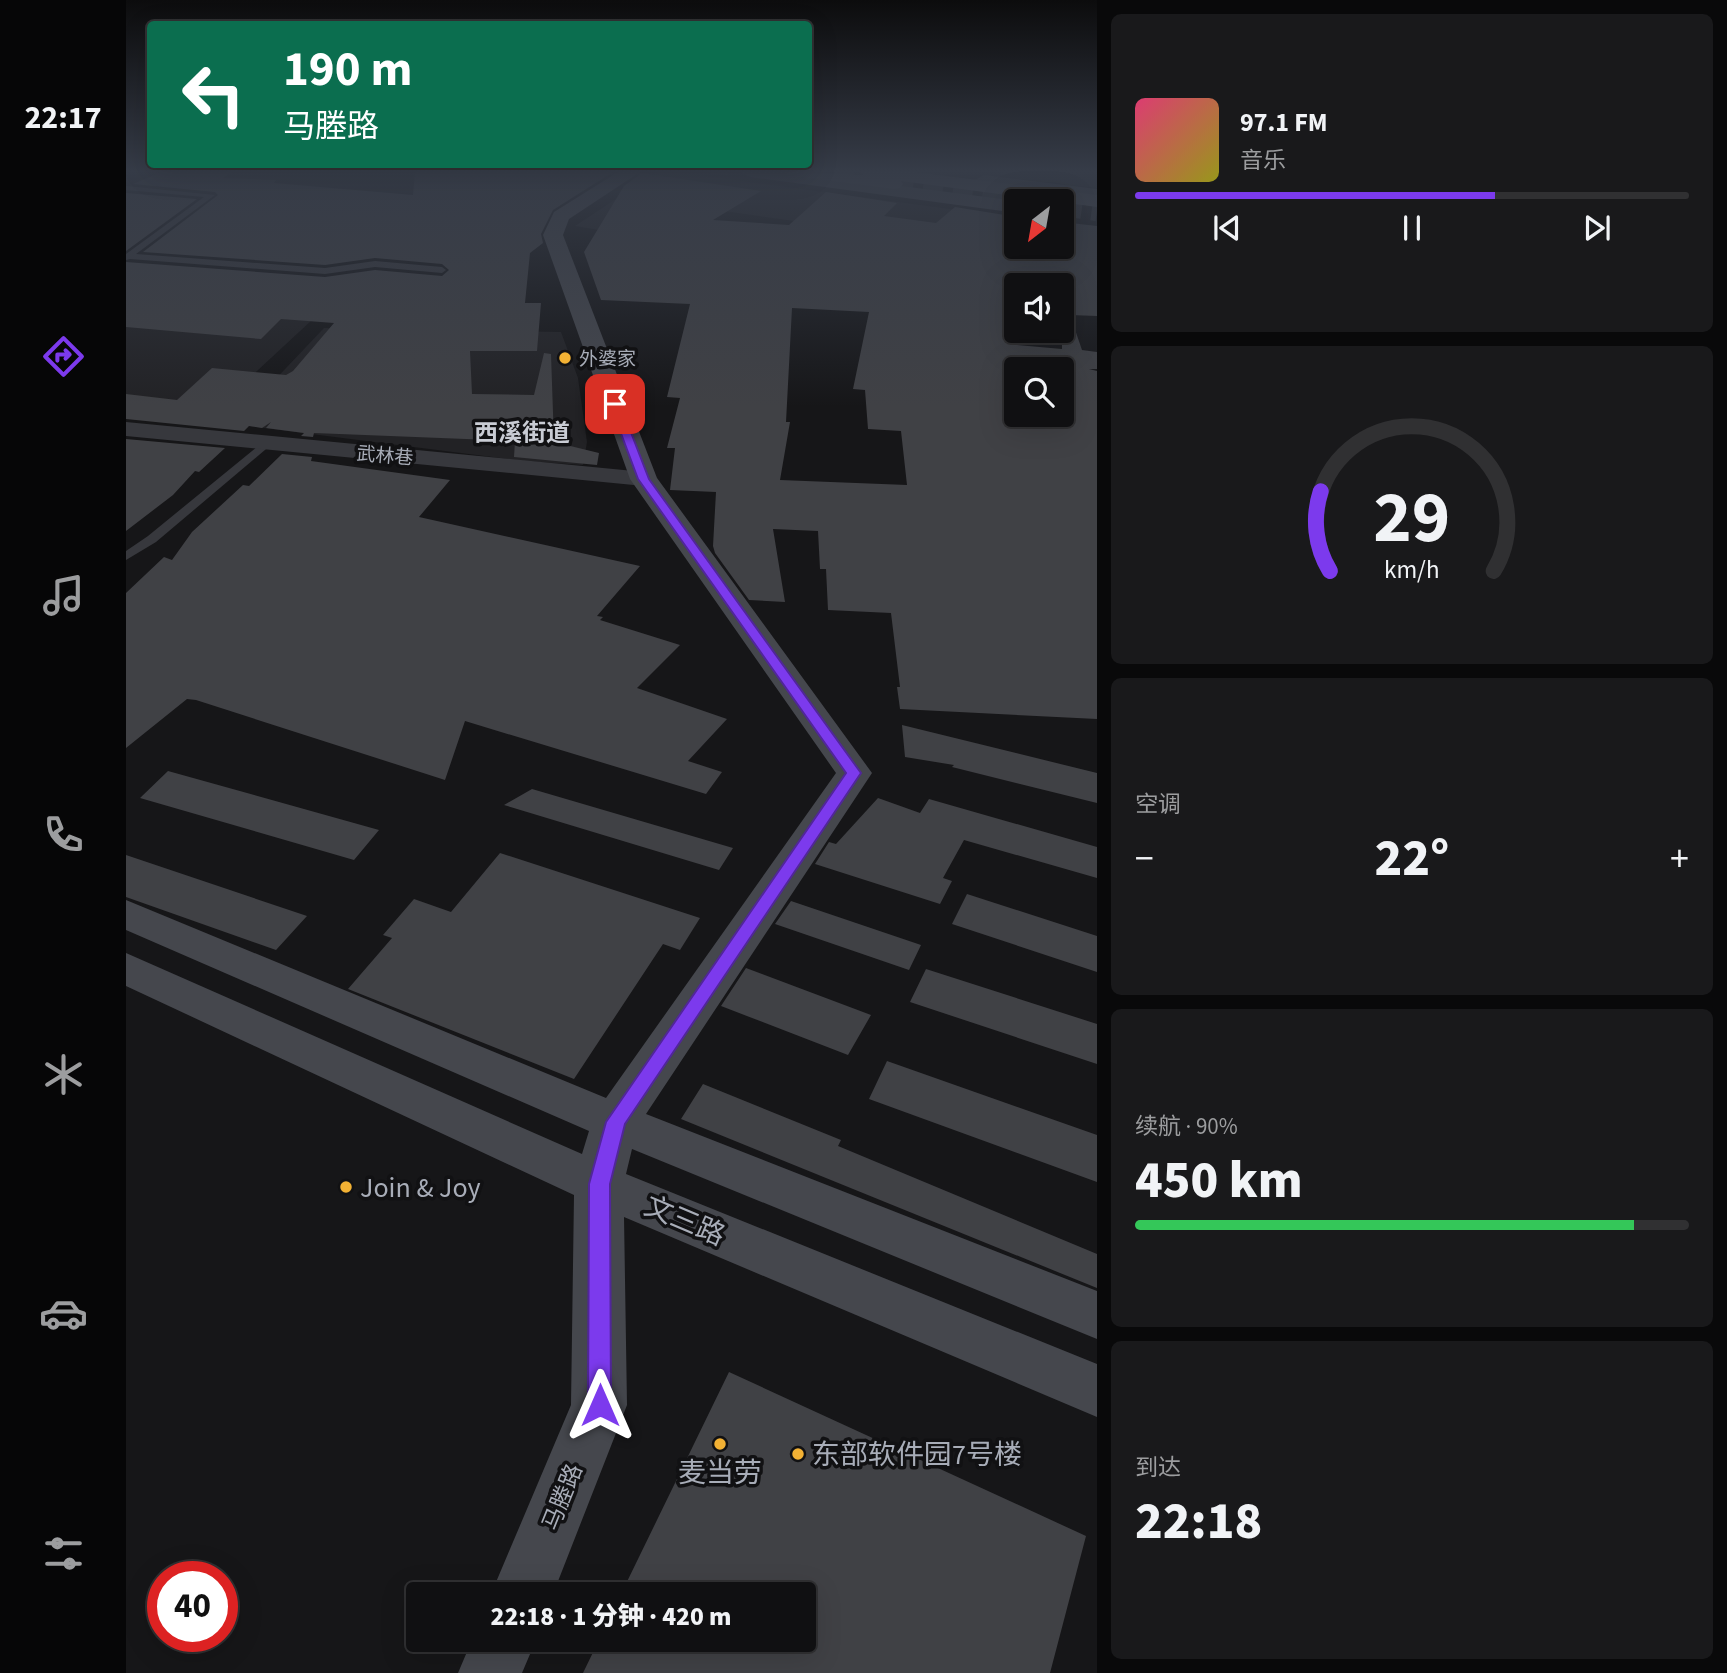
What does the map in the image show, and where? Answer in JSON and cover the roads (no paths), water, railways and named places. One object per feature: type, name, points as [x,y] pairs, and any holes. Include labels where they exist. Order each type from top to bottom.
[{"type":"street","name":"马塍路","points":[[527,1582],[600,1405],[599,1184],[615,1122],[854,773],[643,479],[559,250]]},
{"type":"street","name":"武林巷","points":[[126,429],[643,479]]},
{"type":"street","points":[[126,914],[615,1122],[1097,1315]]},
{"type":"street","name":"文三路","points":[[126,968],[599,1184],[1097,1391]]},
{"type":"street","points":[[490,1673],[499,1652]]},
{"type":"lane","points":[[127,257],[325,271],[375,264],[442,270]]},
{"type":"lane","points":[[126,556],[152,539],[267,444]]},
{"type":"place","name":"外婆家","points":[[565,358]]},
{"type":"place","name":"Join & Joy","points":[[346,1187]]},
{"type":"place","name":"麦当劳","points":[[720,1444]]},
{"type":"place","name":"东部软件园7号楼","points":[[798,1454]]},
{"type":"district","name":"西溪街道","points":[[522,433]]}]
